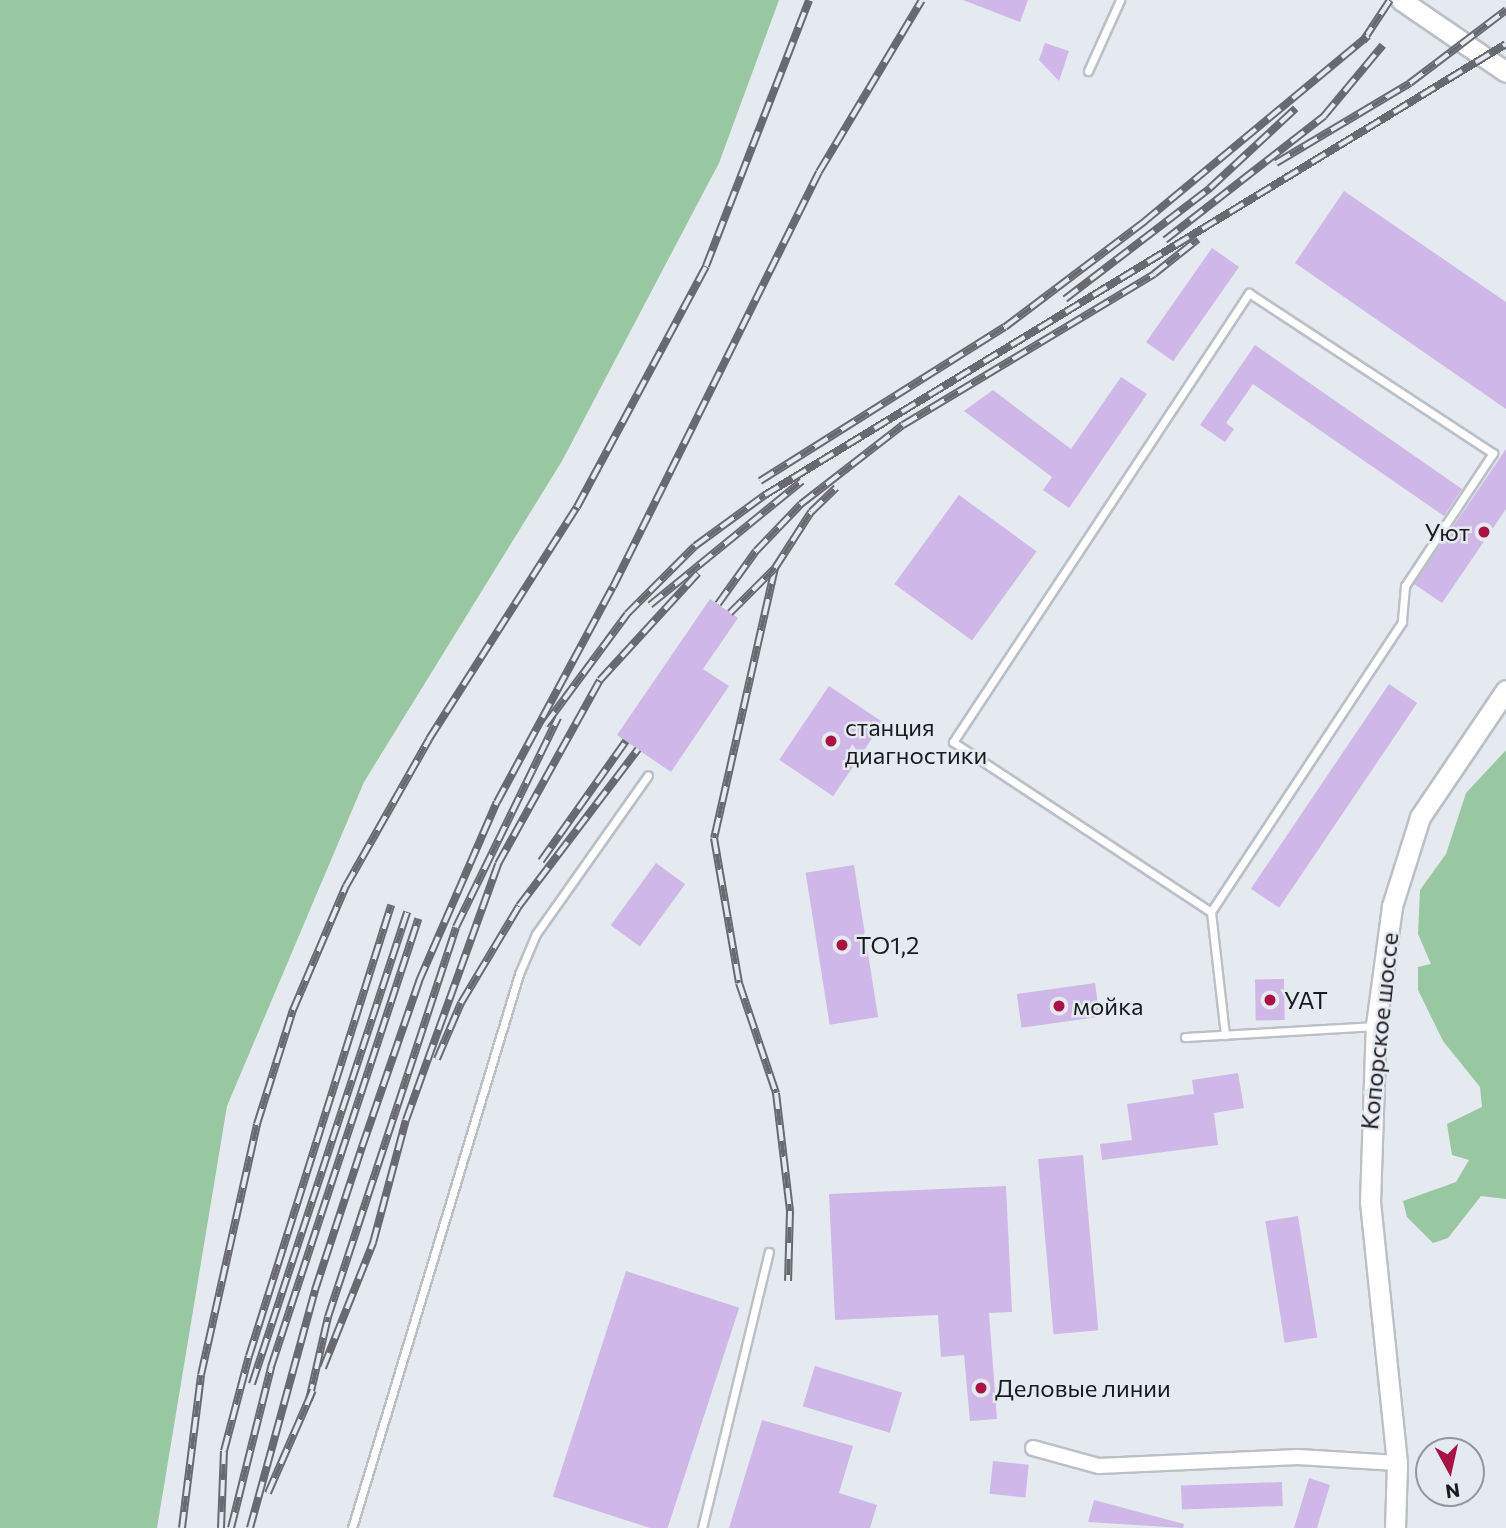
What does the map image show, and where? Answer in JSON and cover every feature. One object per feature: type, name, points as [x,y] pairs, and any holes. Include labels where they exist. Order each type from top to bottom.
[{"type":"main road","points":[[1401,0],[1506,72]]},
{"type":"main road","name":"Копорское шоссе","points":[[1395,1528],[1397,1463],[1370,1202],[1376,1025],[1392,906],[1420,817],[1506,690]]},
{"type":"street","points":[[1033,1448],[1099,1466],[1298,1457],[1397,1463]]},
{"type":"lane","points":[[1088,71],[1120,0]]},
{"type":"lane","points":[[1210,912],[953,742],[1249,293],[1493,453],[1405,586],[1402,622],[1210,912],[1225,1035]]},
{"type":"lane","points":[[352,1528],[519,974],[536,934],[648,775]]},
{"type":"lane","points":[[1185,1037],[1376,1025]]},
{"type":"lane","points":[[702,1528],[769,1252]]},
{"type":"green space","points":[[0,0],[779,0],[719,163],[562,461],[364,782],[227,1106],[157,1528],[0,1528]]},
{"type":"green space","points":[[1506,750],[1506,1199],[1481,1196],[1448,1238],[1433,1243],[1407,1217],[1403,1201],[1456,1182],[1469,1160],[1452,1155],[1447,1124],[1482,1107],[1480,1087],[1443,1041],[1418,990],[1418,967],[1431,964],[1418,934],[1420,890],[1446,854],[1466,793]]},
{"type":"building","points":[[963,0],[1028,0],[1020,22]]},
{"type":"building","points":[[1045,43],[1069,51],[1059,81],[1039,60]]},
{"type":"building","points":[[1344,191],[1506,302],[1506,409],[1295,263]]},
{"type":"building","points":[[1212,248],[1239,267],[1173,361],[1146,342]]},
{"type":"building","points":[[1255,345],[1462,489],[1444,516],[1253,384],[1226,423],[1234,429],[1225,442],[1200,425]]},
{"type":"building","points":[[1121,377],[1147,394],[1069,508],[1043,490],[1052,477],[964,411],[993,390],[1071,449]]},
{"type":"building","points":[[1506,449],[1506,509],[1442,603],[1414,584]]},
{"type":"building","points":[[959,495],[1037,551],[972,640],[894,584]]},
{"type":"building","points":[[710,599],[738,618],[703,669],[729,686],[671,772],[617,735]]},
{"type":"building","points":[[1389,684],[1417,703],[1279,908],[1251,889]]},
{"type":"building","name":"станция диагностики","points":[[829,686],[883,722],[833,796],[779,760]]},
{"type":"building","points":[[656,863],[685,884],[640,946],[611,925]]},
{"type":"building","name":"ТО1,2","points":[[854,865],[878,1017],[830,1025],[806,873]]},
{"type":"building","name":"УАТ","points":[[1284,979],[1285,1020],[1256,1020],[1255,980]]},
{"type":"building","name":"мойка","points":[[1095,983],[1100,1017],[1022,1028],[1017,994]]},
{"type":"building","points":[[1238,1073],[1244,1108],[1214,1113],[1218,1145],[1102,1160],[1100,1144],[1132,1140],[1127,1104],[1194,1094],[1192,1080]]},
{"type":"building","points":[[1083,1155],[1098,1330],[1054,1334],[1038,1159]]},
{"type":"building","points":[[1006,1186],[1012,1312],[989,1313],[997,1419],[970,1421],[964,1355],[941,1357],[938,1315],[835,1320],[829,1194]]},
{"type":"building","points":[[1298,1216],[1317,1337],[1285,1343],[1265,1221]]},
{"type":"building","points":[[626,1271],[739,1308],[668,1528],[650,1528],[553,1496]]},
{"type":"building","points":[[815,1366],[902,1393],[890,1433],[803,1406]]},
{"type":"building","points":[[762,1420],[853,1446],[839,1493],[877,1505],[870,1528],[729,1528]]},
{"type":"building","points":[[993,1461],[1029,1465],[1025,1498],[990,1494]]},
{"type":"building","points":[[1309,1478],[1330,1485],[1317,1528],[1294,1528]]},
{"type":"building","points":[[1282,1482],[1283,1506],[1182,1510],[1181,1486]]},
{"type":"building","points":[[1094,1500],[1184,1524],[1183,1528],[1088,1522]]},
{"type":"railway","points":[[182,1528],[201,1375],[257,1124],[293,1010],[346,886],[429,739],[577,507],[706,266],[809,0]]},
{"type":"railway","points":[[250,1528],[315,1290],[362,1147],[419,981],[497,802],[613,587],[819,172],[922,0]]},
{"type":"railway","points":[[1363,41],[1390,0]]},
{"type":"railway","points":[[1276,163],[1410,83],[1506,10]]},
{"type":"railway","points":[[760,481],[1005,327],[1145,221],[1368,36]]},
{"type":"railway","points":[[545,725],[627,614],[695,546],[765,495],[1506,44]]},
{"type":"railway","points":[[1165,240],[1324,116],[1383,45]]},
{"type":"railway","points":[[1065,299],[1210,188],[1296,108]]},
{"type":"railway","points":[[718,604],[756,551],[801,504],[903,425],[1154,274],[1198,239]]},
{"type":"railway","points":[[650,605],[802,481]]},
{"type":"railway","points":[[730,613],[775,568],[811,512],[836,488]]},
{"type":"railway","points":[[775,568],[714,838],[739,983],[776,1093],[790,1211],[788,1281]]},
{"type":"railway","points":[[323,1368],[373,1243],[406,1120],[498,864],[600,680],[698,573]]},
{"type":"railway","points":[[309,1400],[328,1317],[456,927],[558,718]]},
{"type":"railway","points":[[541,861],[626,741]]},
{"type":"railway","points":[[437,1059],[461,1003],[519,906],[638,749]]},
{"type":"railway","points":[[221,1528],[224,1451],[249,1356],[391,905]]},
{"type":"railway","points":[[252,1384],[407,912]]},
{"type":"railway","points":[[231,1528],[271,1367],[418,919]]},
{"type":"railway","points":[[268,1493],[313,1390]]},
{"type":"place","name":"Уют","points":[[1484,532]]},
{"type":"place","name":"станция диагностики","points":[[831,741]]},
{"type":"place","name":"ТО1,2","points":[[842,945]]},
{"type":"place","name":"УАТ","points":[[1270,1000]]},
{"type":"place","name":"мойка","points":[[1059,1006]]},
{"type":"place","name":"Деловые линии","points":[[981,1388]]}]
